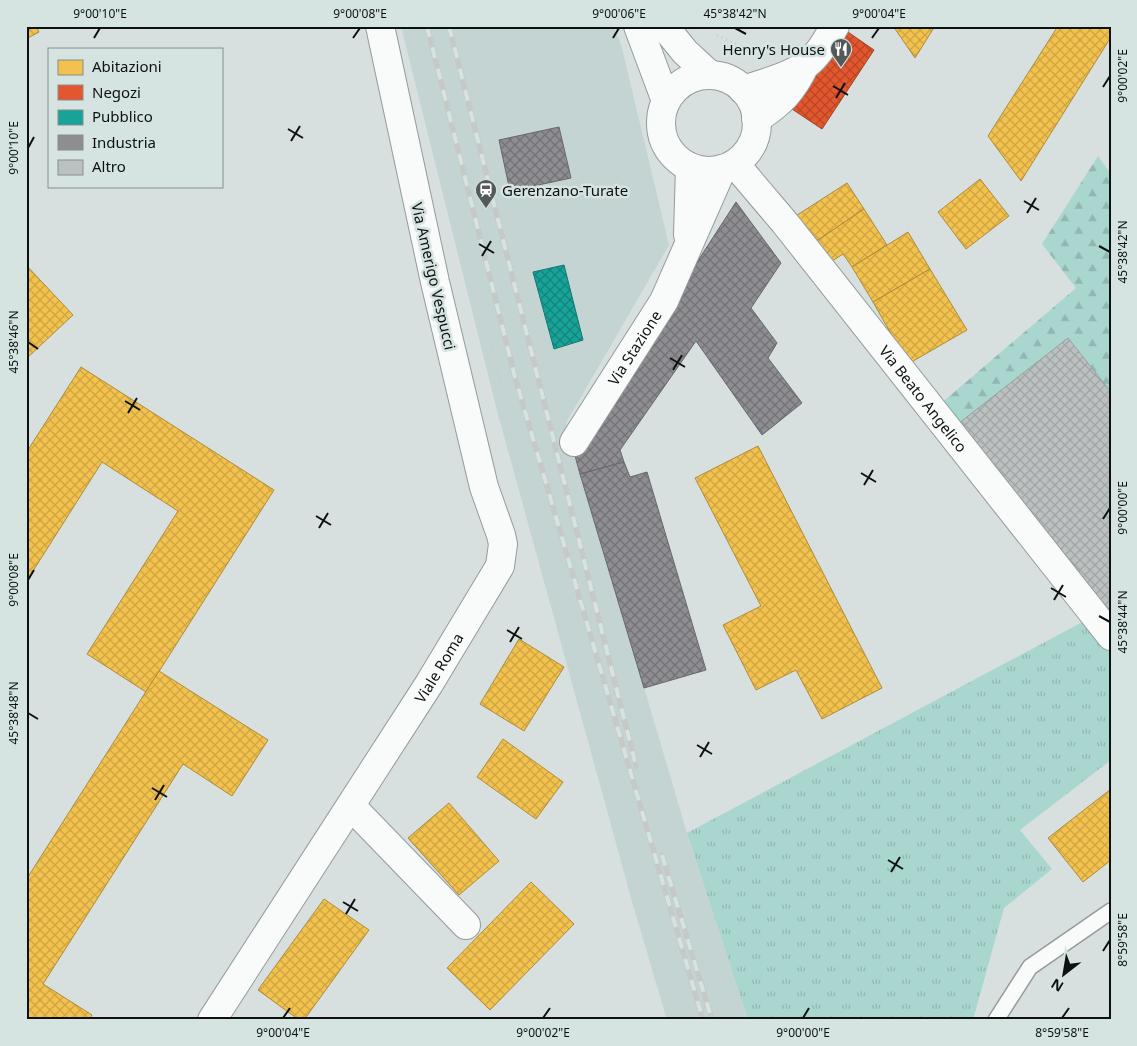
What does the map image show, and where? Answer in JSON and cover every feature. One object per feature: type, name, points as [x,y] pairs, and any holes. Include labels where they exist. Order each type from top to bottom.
[{"type":"street","name":"Via Amerigo Vespucci","points":[[380,26],[434,282],[484,487],[497,524]]},
{"type":"street","points":[[638,26],[666,101]]},
{"type":"street","points":[[664,26],[689,56],[710,76]]},
{"type":"street","points":[[756,119],[785,98],[797,83],[805,65],[824,44],[835,26]]},
{"type":"street","points":[[743,90],[776,79],[805,65]]},
{"type":"street","points":[[699,76],[710,76],[728,80],[743,90],[753,106],[756,130],[751,146],[743,157],[728,166],[704,171],[690,167],[674,156],[664,140],[661,131],[661,118],[666,101],[674,89],[686,81],[699,76]]},
{"type":"street","name":"Via Stazione","points":[[574,442],[664,301],[728,166]]},
{"type":"street","name":"Via Beato Angelico","points":[[728,166],[785,223],[1111,636]]},
{"type":"street","name":"Via Stazione","points":[[688,249],[690,167]]},
{"type":"street","name":"Viale Roma","points":[[212,1020],[429,684],[500,566],[503,544],[497,524]]},
{"type":"street","points":[[351,806],[466,925]]},
{"type":"lane","points":[[996,1020],[1030,967],[1111,911]]},
{"type":"path","points":[[716,35],[748,51],[759,54]]},
{"type":"shaded area","points":[[401,26],[613,26],[621,44],[669,245],[566,423],[687,833],[748,1020],[667,1020],[633,905],[496,407]]},
{"type":"green space","points":[[1098,156],[1111,174],[1111,392],[1068,338],[954,427],[938,406],[1076,288],[1042,244]]},
{"type":"green space","points":[[1088,619],[1111,648],[1111,760],[1020,830],[1052,869],[1004,908],[973,1020],[748,1020],[687,833]]},
{"type":"building: Abitazioni","points":[[26,26],[36,26],[39,32],[26,39]]},
{"type":"building: Abitazioni","points":[[893,26],[935,26],[915,58]]},
{"type":"building: Abitazioni","points":[[1058,26],[1111,26],[1111,37],[1021,181],[988,136]]},
{"type":"building: Abitazioni","points":[[980,179],[1009,216],[966,249],[938,212]]},
{"type":"building: Abitazioni","points":[[847,183],[864,209],[812,244],[794,217]]},
{"type":"building: Abitazioni","points":[[864,209],[887,245],[852,267],[843,254],[826,265],[812,244]]},
{"type":"building: Abitazioni","points":[[908,232],[930,269],[873,302],[852,267]]},
{"type":"building: Abitazioni","points":[[26,265],[73,315],[27,358],[26,356]]},
{"type":"building: Abitazioni","points":[[930,269],[967,330],[908,364],[873,302]]},
{"type":"building: Abitazioni","points":[[81,367],[274,490],[146,692],[87,654],[178,511],[102,462],[26,582],[26,453]]},
{"type":"building: Abitazioni","points":[[758,446],[882,688],[822,719],[796,670],[756,690],[723,625],[761,606],[695,478]]},
{"type":"building: Abitazioni","points":[[519,639],[564,667],[524,731],[480,704]]},
{"type":"building: Abitazioni","points":[[159,671],[268,740],[232,796],[183,764],[43,984],[92,1015],[89,1020],[26,1020],[26,880]]},
{"type":"building: Abitazioni","points":[[503,739],[563,782],[536,819],[477,777]]},
{"type":"building: Abitazioni","points":[[1111,789],[1111,860],[1083,882],[1048,838]]},
{"type":"building: Abitazioni","points":[[449,803],[499,861],[459,895],[408,838]]},
{"type":"building: Abitazioni","points":[[531,882],[574,924],[490,1010],[447,968]]},
{"type":"building: Abitazioni","points":[[324,899],[369,930],[304,1020],[299,1020],[258,990]]},
{"type":"building: Negozi","points":[[845,30],[874,50],[822,129],[792,109]]},
{"type":"building: Pubblico","points":[[564,265],[583,340],[554,349],[533,272]]},
{"type":"building: Industria","points":[[559,127],[571,178],[510,191],[499,140]]},
{"type":"building: Industria","points":[[736,202],[781,263],[751,308],[777,343],[768,358],[802,403],[762,435],[696,341],[620,450],[624,462],[580,474],[574,452]]},
{"type":"building: Industria","points":[[624,462],[630,477],[647,472],[706,670],[644,688],[580,474]]},
{"type":"building: Altro","points":[[1068,338],[1111,392],[1111,623],[954,427]]},
{"type":"railway","points":[[427,26],[515,377],[703,1020]]},
{"type":"railway","points":[[449,26],[636,766]]},
{"type":"railway","points":[[662,855],[712,1020]]},
{"type":"place","name":"Henry's House","points":[[841,68]]},
{"type":"place","name":"Gerenzano-Turate","points":[[486,209]]}]
